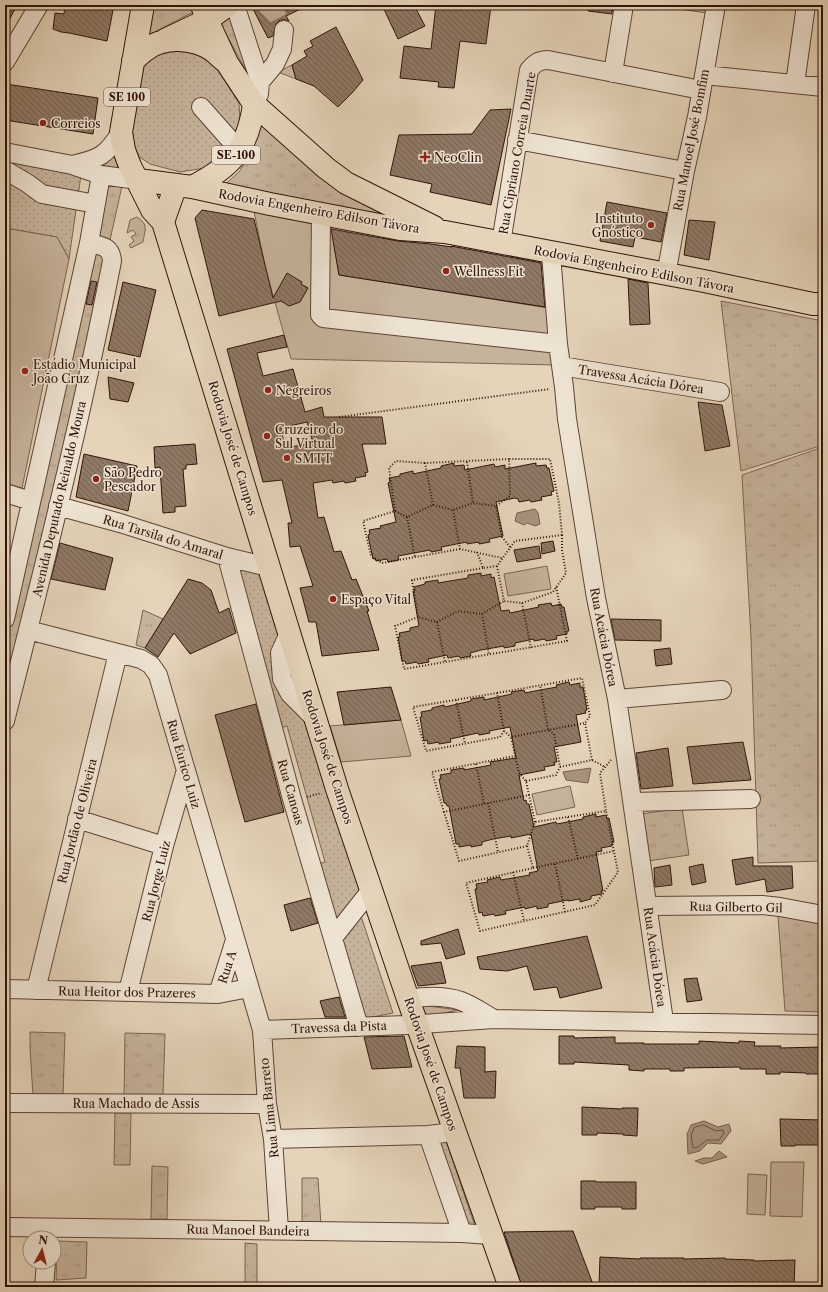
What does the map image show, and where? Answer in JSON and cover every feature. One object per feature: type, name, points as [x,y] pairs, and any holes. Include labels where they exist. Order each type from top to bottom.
[{"type":"main road","name":"Rodovia José de Campos","points":[[143,5],[121,132],[124,150],[130,166],[152,210],[163,222],[316,720],[371,890],[510,1287]]},
{"type":"main road","points":[[133,61],[147,48],[162,41],[204,13],[228,5]]},
{"type":"main road","points":[[204,13],[227,62],[254,104]]},
{"type":"main road","points":[[162,41],[181,40],[195,43],[211,50],[227,62]]},
{"type":"main road","name":"SE-100","points":[[184,186],[208,179],[240,151],[248,134],[254,104]]},
{"type":"main road","name":"Rodovia Engenheiro Edilson Távora","points":[[254,104],[326,168],[346,183],[368,196],[445,232]]},
{"type":"main road","points":[[138,180],[184,186],[163,222]]},
{"type":"main road","name":"Rodovia Engenheiro Edilson Távora","points":[[184,186],[400,229],[445,232],[666,274],[820,306]]},
{"type":"street","points":[[5,62],[39,5]]},
{"type":"street","points":[[234,5],[260,82],[259,94],[254,104]]},
{"type":"street","points":[[624,5],[613,73],[703,83],[795,84],[823,87]]},
{"type":"street","name":"Rua Manoel José Bomfim","points":[[666,274],[703,83],[716,5]]},
{"type":"street","points":[[795,84],[806,5]]},
{"type":"street","points":[[260,82],[275,64],[282,49],[284,30]]},
{"type":"street","name":"Rua Cipriano Correia Duarte","points":[[501,243],[529,70],[540,60],[548,60],[613,73]]},
{"type":"street","points":[[201,107],[240,151]]},
{"type":"street","points":[[72,165],[88,162],[101,156],[109,150],[121,132]]},
{"type":"street","points":[[517,140],[685,171]]},
{"type":"street","points":[[5,152],[72,165],[101,175],[138,180]]},
{"type":"street","points":[[5,170],[27,182],[42,194],[96,204]]},
{"type":"street","points":[[5,619],[89,243],[101,175]]},
{"type":"street","points":[[321,214],[320,314],[323,318],[558,344]]},
{"type":"street","name":"Avenida Deputado Reinaldo Moura","points":[[5,721],[12,668],[28,630],[77,426],[112,261],[111,254],[108,250],[89,243]]},
{"type":"street","name":"Rua Acácia Dórea","points":[[551,253],[558,344],[583,524],[600,623],[617,698],[664,1021]]},
{"type":"street","name":"Travessa Acácia Dórea","points":[[561,366],[720,392]]},
{"type":"street","points":[[5,493],[31,501]]},
{"type":"street","name":"Rua Tarsila do Amaral","points":[[58,506],[120,523],[227,557],[269,567]]},
{"type":"street","name":"Rua Canoas","points":[[227,557],[292,799],[359,1027]]},
{"type":"street","name":"Rua Eurico Luiz","points":[[28,630],[141,658],[151,664],[158,675],[249,988]]},
{"type":"street","name":"Rua Jordão de Oliveira","points":[[36,990],[118,653]]},
{"type":"street","points":[[617,698],[722,690]]},
{"type":"street","name":"Rua Jorge Luiz","points":[[128,992],[164,846],[186,770]]},
{"type":"street","points":[[633,802],[751,799]]},
{"type":"street","points":[[77,819],[164,846]]},
{"type":"street","points":[[333,938],[371,890]]},
{"type":"street","name":"Rua Gilberto Gil","points":[[648,906],[762,905],[823,915]]},
{"type":"street","name":"Rua A","points":[[218,994],[235,940]]},
{"type":"street","name":"Rua Heitor dos Prazeres","points":[[5,989],[218,994],[249,988]]},
{"type":"street","name":"Rua Lima Barreto","points":[[249,988],[262,1030],[267,1104],[273,1139],[279,1230]]},
{"type":"street","points":[[408,999],[426,996],[445,997],[462,1001],[494,1019]]},
{"type":"street","name":"Travessa da Pista","points":[[262,1030],[359,1027],[494,1019],[823,1025]]},
{"type":"street","name":"Rua Machado de Assis","points":[[5,1103],[267,1104]]},
{"type":"street","points":[[273,1139],[428,1135],[445,1133],[454,1130]]},
{"type":"street","points":[[428,1135],[462,1233]]},
{"type":"street","name":"Rua Manoel Bandeira","points":[[5,1227],[27,1230]]},
{"type":"street","name":"Rua Manoel Bandeira","points":[[62,1233],[279,1230],[462,1233],[491,1235]]},
{"type":"street","points":[[44,1287],[45,1270]]},
{"type":"path","points":[[339,417],[552,389]]},
{"type":"path","points":[[407,517],[433,505],[453,510],[473,504],[496,506],[510,496],[509,459]]},
{"type":"path","points":[[395,511],[388,468],[396,462],[425,463],[509,459],[550,459],[559,503],[562,550],[566,573],[556,586],[553,592],[522,603],[504,601],[482,614],[458,611],[437,622],[418,617],[395,626],[404,669],[567,642],[556,586]]},
{"type":"path","points":[[466,462],[473,504]]},
{"type":"path","points":[[425,463],[433,505]]},
{"type":"path","points":[[496,506],[502,537],[510,548]]},
{"type":"path","points":[[453,510],[460,549]]},
{"type":"path","points":[[407,517],[395,511],[363,521],[371,556],[382,563],[460,549],[502,558]]},
{"type":"path","points":[[407,517],[415,557]]},
{"type":"path","points":[[504,601],[497,566],[515,541],[562,535]]},
{"type":"path","points":[[477,552],[483,568]]},
{"type":"path","points":[[418,617],[412,580],[497,566]]},
{"type":"path","points":[[522,603],[531,648]]},
{"type":"path","points":[[482,614],[489,655]]},
{"type":"path","points":[[437,622],[445,662]]},
{"type":"path","points":[[504,731],[500,737],[426,751],[414,707],[582,678],[590,716],[585,723],[511,737]]},
{"type":"path","points":[[526,781],[556,775],[560,767],[554,734],[548,730],[540,685]]},
{"type":"path","points":[[497,692],[504,731],[511,737],[519,773],[526,781],[535,822],[527,846],[533,868]]},
{"type":"path","points":[[456,700],[465,744]]},
{"type":"path","points":[[585,723],[592,760]]},
{"type":"path","points":[[515,756],[432,772],[459,861],[527,846]]},
{"type":"path","points":[[560,767],[592,760],[605,767]]},
{"type":"path","points":[[611,760],[600,773],[618,872],[595,905],[480,931],[466,883],[555,863],[614,852]]},
{"type":"path","points":[[476,764],[484,804]]},
{"type":"path","points":[[444,812],[529,795]]},
{"type":"path","points":[[488,803],[498,852]]},
{"type":"path","points":[[535,822],[606,811]]},
{"type":"path","points":[[568,817],[578,859]]},
{"type":"path","points":[[555,863],[565,912]]},
{"type":"path","points":[[513,872],[524,921]]},
{"type":"green space","points":[[151,5],[200,5],[201,8],[145,37]]},
{"type":"green space","points":[[672,5],[708,5],[707,13],[672,8]]},
{"type":"green space","points":[[230,7],[252,82],[218,19]]},
{"type":"green space","points":[[170,50],[188,50],[213,63],[239,103],[240,121],[229,150],[205,168],[180,172],[150,164],[138,156],[131,140],[142,67],[155,56]]},
{"type":"green space","points":[[292,65],[296,79],[278,72]]},
{"type":"green space","points":[[260,123],[409,221],[222,187],[239,172],[249,156]]},
{"type":"green space","points":[[114,155],[131,172],[92,164],[106,162]]},
{"type":"green space","points":[[5,159],[81,175],[69,259],[57,237],[5,228]]},
{"type":"green space","points":[[107,183],[122,186],[110,240],[95,238]]},
{"type":"green space","points":[[254,211],[331,225],[339,275],[548,308],[556,365],[291,359],[265,267]]},
{"type":"green space","points":[[137,217],[145,225],[143,242],[131,248],[129,245],[134,241],[131,237],[136,234],[133,230],[127,233],[130,220]]},
{"type":"green space","name":"Estádio Municipal João Cruz","points":[[5,228],[57,237],[69,259],[22,488],[5,483]]},
{"type":"green space","points":[[89,243],[108,250],[18,670],[5,666],[5,619]]},
{"type":"green space","points":[[721,301],[823,321],[823,445],[741,471]]},
{"type":"green space","points":[[823,447],[823,861],[758,863],[751,638],[742,475]]},
{"type":"green space","points":[[547,566],[551,589],[508,596],[504,574]]},
{"type":"green space","points":[[269,567],[289,633],[282,679],[316,720],[371,890],[333,938],[312,866],[325,862],[287,726],[274,730],[236,571],[241,569]]},
{"type":"green space","points":[[143,610],[163,619],[145,648],[136,645]]},
{"type":"green space","points":[[401,720],[411,756],[341,762],[330,726]]},
{"type":"green space","points":[[570,786],[575,807],[537,815],[532,794]]},
{"type":"green space","points":[[682,808],[689,855],[641,862],[634,815]]},
{"type":"green space","points":[[360,913],[393,1013],[363,1019],[341,937]]},
{"type":"green space","points":[[778,916],[823,922],[823,1012],[785,1011]]},
{"type":"green space","points":[[420,1005],[459,1010],[423,1017]]},
{"type":"green space","points":[[30,1032],[65,1033],[63,1096],[33,1096]]},
{"type":"green space","points":[[125,1033],[165,1034],[163,1095],[124,1096]]},
{"type":"green space","points":[[115,1113],[131,1113],[130,1165],[114,1165]]},
{"type":"green space","points":[[435,1137],[445,1138],[476,1229],[466,1228]]},
{"type":"green space","points":[[771,1162],[804,1162],[802,1217],[770,1216]]},
{"type":"green space","points":[[152,1166],[168,1167],[167,1219],[151,1219]]},
{"type":"green space","points":[[748,1174],[767,1175],[765,1215],[747,1214]]},
{"type":"green space","points":[[302,1178],[318,1178],[321,1225],[302,1224]]},
{"type":"green space","points":[[62,1241],[87,1242],[86,1278],[56,1280],[56,1270],[62,1270]]},
{"type":"green space","points":[[245,1243],[257,1244],[257,1284],[276,1287],[245,1287]]},
{"type":"water","points":[[535,509],[538,513],[540,524],[535,526],[527,523],[524,525],[515,521],[517,513]]},
{"type":"water","points":[[591,768],[588,783],[566,780],[563,772]]},
{"type":"water","points":[[704,1121],[718,1127],[729,1124],[731,1131],[721,1144],[708,1143],[700,1151],[688,1154],[687,1134],[691,1125]]},
{"type":"water","points":[[719,1151],[727,1157],[703,1164],[695,1161],[704,1158],[712,1158]]},
{"type":"building","points":[[5,5],[17,5],[5,28]]},
{"type":"building","points":[[65,5],[114,5],[107,41],[53,29],[55,13],[64,14]]},
{"type":"building","points":[[251,5],[309,5],[286,16],[289,21],[280,20],[276,24],[273,36],[268,38]]},
{"type":"building","points":[[382,5],[414,5],[425,26],[398,39]]},
{"type":"building","points":[[436,5],[491,5],[486,44],[460,41],[454,88],[438,87],[439,82],[400,78],[404,46],[431,49]]},
{"type":"building","points":[[589,5],[613,5],[612,14],[588,11]]},
{"type":"building","points":[[336,27],[363,80],[338,107],[314,86],[296,79],[292,65],[307,56],[304,51],[313,46],[310,41]]},
{"type":"building","points":[[6,84],[98,98],[93,134],[5,120]]},
{"type":"building","points":[[511,109],[491,205],[430,192],[432,184],[390,175],[399,135],[472,134],[490,110]]},
{"type":"building","points":[[607,202],[667,213],[661,242],[635,237],[633,247],[600,241]]},
{"type":"building","points":[[202,210],[254,219],[273,298],[287,273],[302,282],[301,284],[308,288],[300,302],[289,306],[281,301],[219,316],[195,218]]},
{"type":"building","points":[[689,220],[715,222],[709,260],[684,255]]},
{"type":"building","points":[[331,229],[398,241],[452,247],[451,246],[541,263],[545,307],[339,275]]},
{"type":"building","points":[[628,279],[648,283],[650,324],[630,325]]},
{"type":"building","points":[[91,281],[97,282],[92,305],[86,304]]},
{"type":"building","points":[[123,282],[156,290],[140,357],[108,350]]},
{"type":"building","points":[[284,335],[287,347],[257,353],[263,376],[293,369],[305,412],[322,407],[324,417],[382,417],[386,444],[362,444],[368,472],[365,473],[366,476],[355,478],[356,481],[345,483],[344,481],[333,483],[332,480],[313,483],[318,518],[324,517],[334,552],[341,551],[352,580],[356,579],[369,611],[367,611],[379,650],[322,656],[316,622],[309,622],[300,588],[313,586],[300,546],[290,547],[288,523],[292,523],[282,480],[263,482],[227,349]],"holes":[[[307,422],[313,443],[285,448],[281,428]]]},
{"type":"building","points":[[108,377],[134,383],[128,402],[110,399]]},
{"type":"building","points":[[698,402],[722,405],[730,446],[705,451]]},
{"type":"building","points":[[195,444],[197,464],[186,465],[186,469],[183,469],[186,506],[175,507],[175,512],[163,513],[160,467],[155,468],[154,447]]},
{"type":"building","points":[[84,454],[137,466],[128,511],[76,497]]},
{"type":"building","points":[[454,463],[454,466],[464,465],[465,470],[494,464],[495,467],[505,465],[505,469],[536,463],[536,466],[546,465],[547,468],[549,468],[554,491],[551,492],[552,495],[541,497],[542,500],[519,502],[518,499],[515,498],[496,502],[503,536],[489,539],[490,542],[467,544],[467,542],[441,547],[442,550],[431,552],[430,550],[398,556],[399,560],[388,562],[387,559],[376,561],[375,558],[373,559],[368,535],[370,534],[369,530],[381,528],[380,526],[396,522],[388,483],[390,482],[389,478],[413,471],[413,474],[441,468],[441,466]]},
{"type":"building","points":[[553,541],[555,551],[542,554],[541,543]]},
{"type":"building","points":[[60,543],[113,558],[105,590],[51,579]]},
{"type":"building","points":[[539,546],[541,558],[517,562],[514,550]]},
{"type":"building","points":[[481,573],[481,576],[491,574],[491,578],[494,577],[501,611],[509,610],[510,613],[539,607],[538,605],[551,603],[552,606],[561,604],[562,607],[564,607],[569,631],[567,631],[567,634],[556,636],[557,639],[534,641],[534,639],[515,643],[515,646],[504,648],[504,646],[481,650],[470,653],[471,656],[460,658],[459,656],[448,658],[447,655],[428,659],[429,662],[418,664],[417,662],[406,664],[405,661],[402,661],[398,637],[400,637],[399,633],[410,631],[410,628],[419,626],[413,591],[415,591],[414,587],[425,584],[425,582],[438,580],[438,583],[468,578],[468,575]]},
{"type":"building","points":[[188,579],[202,583],[211,590],[219,613],[229,608],[236,633],[190,654],[174,633],[158,657],[145,648]]},
{"type":"building","points":[[611,619],[661,620],[661,641],[615,640]]},
{"type":"building","points":[[670,648],[672,664],[656,666],[654,650]]},
{"type":"building","points":[[569,682],[570,685],[580,683],[580,687],[583,687],[587,710],[585,711],[586,713],[576,715],[581,742],[554,747],[557,762],[554,762],[555,765],[544,767],[545,770],[519,775],[524,801],[526,800],[527,804],[529,804],[534,827],[556,822],[557,824],[583,819],[583,817],[596,814],[596,817],[606,815],[607,819],[609,818],[614,842],[612,843],[612,846],[601,848],[602,851],[596,852],[603,891],[601,891],[602,894],[591,896],[591,899],[580,902],[580,899],[568,900],[548,904],[548,907],[537,909],[537,906],[525,909],[525,907],[505,911],[506,914],[483,916],[482,912],[479,913],[475,889],[477,889],[476,884],[488,882],[487,880],[500,877],[501,880],[530,875],[529,873],[538,871],[531,834],[511,838],[511,836],[493,839],[482,842],[482,845],[471,847],[471,845],[459,847],[459,844],[456,844],[449,806],[444,803],[439,779],[441,779],[440,775],[451,773],[451,770],[464,768],[464,770],[491,765],[490,762],[516,758],[510,727],[489,731],[490,733],[479,735],[478,733],[450,739],[451,742],[428,744],[427,740],[424,741],[420,717],[422,717],[421,712],[432,710],[432,708],[444,705],[445,707],[471,701],[471,699],[484,697],[484,700],[512,694],[511,692],[524,690],[525,693],[557,687],[556,685]]},
{"type":"building","points":[[391,687],[401,720],[344,725],[337,692]]},
{"type":"building","points":[[256,704],[284,812],[245,822],[215,715]]},
{"type":"building","points":[[743,742],[751,780],[693,784],[687,747]]},
{"type":"building","points":[[668,748],[673,786],[641,789],[636,753]]},
{"type":"building","points":[[753,857],[753,866],[792,866],[793,888],[767,892],[765,879],[736,885],[732,860]]},
{"type":"building","points":[[703,864],[706,882],[692,885],[689,867]]},
{"type":"building","points":[[670,865],[672,885],[655,887],[654,868]]},
{"type":"building","points":[[310,898],[318,923],[291,931],[284,905]]},
{"type":"building","points":[[458,929],[465,954],[446,959],[441,943],[421,945],[421,941]]},
{"type":"building","points":[[587,936],[602,988],[560,998],[557,987],[534,990],[527,966],[507,971],[480,969],[477,957]]},
{"type":"building","points":[[441,962],[446,983],[418,986],[411,966]]},
{"type":"building","points":[[697,978],[702,1000],[687,1002],[684,979]]},
{"type":"building","points":[[339,997],[345,1017],[325,1017],[320,1001]]},
{"type":"building","points":[[404,1036],[412,1067],[372,1069],[364,1037]]},
{"type":"building","points":[[559,1036],[574,1036],[574,1038],[615,1037],[615,1043],[699,1044],[699,1041],[739,1043],[739,1041],[755,1042],[754,1046],[781,1046],[780,1048],[821,1047],[821,1074],[780,1072],[780,1074],[766,1074],[766,1069],[740,1069],[740,1067],[684,1068],[684,1071],[670,1071],[670,1069],[644,1069],[644,1071],[629,1070],[629,1065],[574,1062],[574,1064],[559,1064]]},
{"type":"building","points":[[457,1046],[485,1047],[485,1072],[496,1071],[495,1098],[464,1098],[460,1068],[455,1068]]},
{"type":"building","points":[[582,1107],[622,1109],[638,1108],[637,1136],[597,1133],[597,1135],[582,1135]]},
{"type":"building","points":[[780,1119],[823,1120],[823,1145],[781,1146]]},
{"type":"building","points":[[581,1181],[636,1182],[636,1209],[622,1209],[622,1207],[595,1207],[595,1209],[581,1209]]},
{"type":"building","points":[[573,1231],[594,1287],[522,1287],[504,1232]]},
{"type":"building","points":[[600,1257],[640,1259],[725,1258],[754,1261],[795,1260],[794,1287],[710,1286],[710,1284],[655,1286],[614,1283],[614,1285],[599,1285]]},
{"type":"tunnel","points":[[266,5],[277,16],[284,30]]},
{"type":"place","name":"Correios","points":[[43,123]]},
{"type":"place","name":"NeoClin","points":[[425,157]]},
{"type":"place","name":"Instituto Gnóstico","points":[[651,225]]},
{"type":"place","name":"Wellness Fit","points":[[446,271]]},
{"type":"place","name":"Estádio Municipal João Cruz","points":[[25,371]]},
{"type":"place","name":"Negreiros","points":[[268,390]]},
{"type":"place","name":"Cruzeiro do Sul Virtual","points":[[267,436]]},
{"type":"place","name":"SMTT","points":[[287,458]]},
{"type":"place","name":"São Pedro Pescador","points":[[96,479]]},
{"type":"place","name":"Espaço Vital","points":[[333,599]]}]
